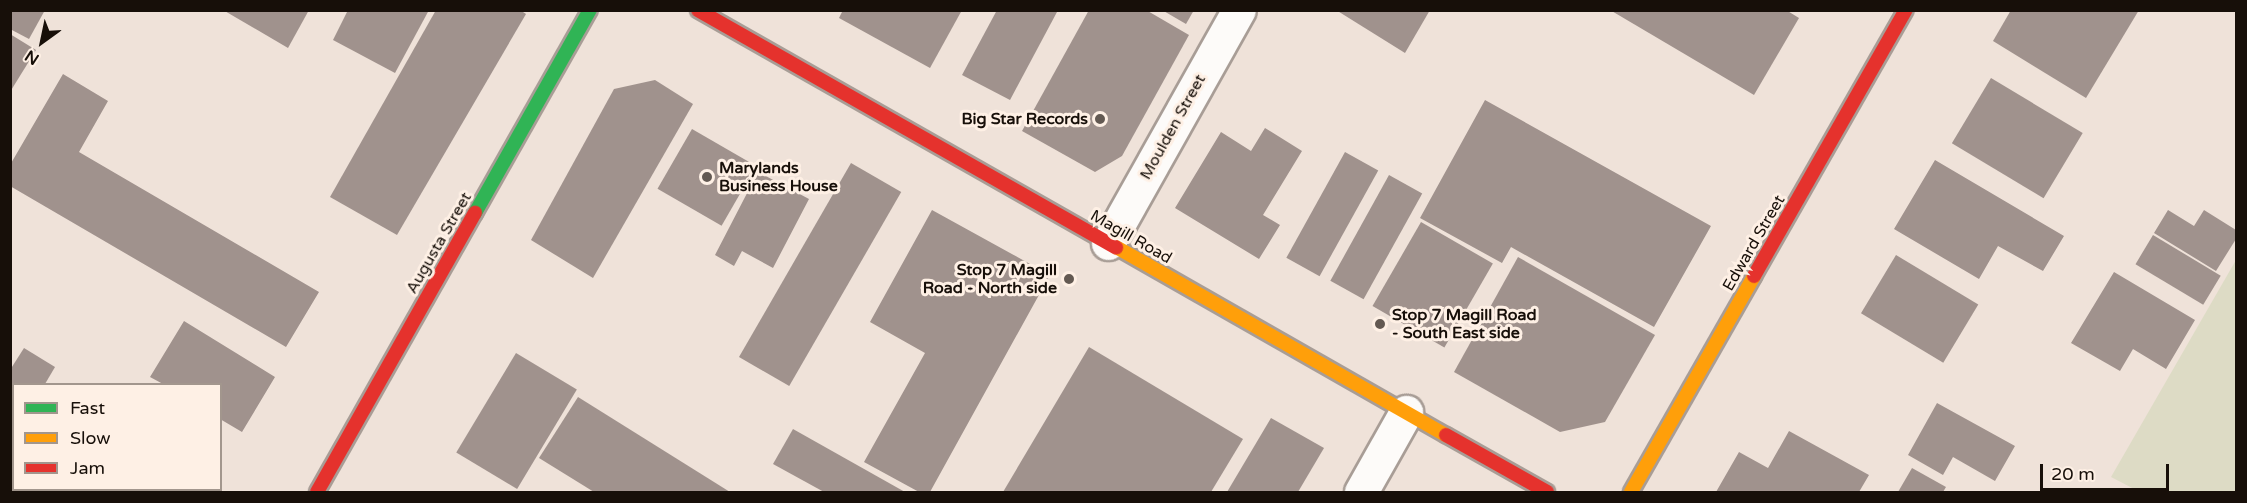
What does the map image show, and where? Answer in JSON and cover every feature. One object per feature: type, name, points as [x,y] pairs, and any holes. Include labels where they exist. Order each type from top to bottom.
[{"type":"street","name":"Augusta Street","points":[[317,492],[590,10]]},
{"type":"street","name":"Magill Road","points":[[698,10],[1547,492]]},
{"type":"street","name":"Moulden Street","points":[[1108,243],[1239,10]]},
{"type":"street","name":"Edward Street","points":[[1630,492],[1906,10]]},
{"type":"street","points":[[1360,492],[1406,412]]},
{"type":"shaded area","points":[[2236,260],[2236,492],[2140,492],[2111,477]]},
{"type":"building","points":[[10,10],[45,10],[29,39],[10,29]]},
{"type":"building","points":[[223,10],[309,10],[288,48]]},
{"type":"building","points":[[348,10],[429,10],[395,73],[333,40]]},
{"type":"building","points":[[436,10],[520,10],[526,14],[397,235],[330,197]]},
{"type":"building","points":[[843,10],[962,10],[930,68],[839,18]]},
{"type":"building","points":[[997,10],[1057,12],[1010,100],[962,75]]},
{"type":"building","points":[[1089,10],[1146,10],[1189,35],[1122,156],[1095,172],[1022,131]]},
{"type":"building","points":[[1162,10],[1194,10],[1186,24]]},
{"type":"building","points":[[1336,10],[1430,10],[1405,53]]},
{"type":"building","points":[[1610,10],[1786,10],[1799,18],[1754,95]]},
{"type":"building","points":[[2011,10],[2139,10],[2086,98],[1993,41]]},
{"type":"building","points":[[10,34],[36,50],[10,92]]},
{"type":"building","points":[[63,74],[108,101],[79,152],[319,292],[286,347],[10,186],[10,165]]},
{"type":"building","points":[[1991,78],[2083,133],[2044,198],[1952,143]]},
{"type":"building","points":[[655,80],[693,104],[593,278],[531,240],[614,89]]},
{"type":"building","points":[[1485,100],[1711,226],[1654,327],[1511,247],[1502,263],[1420,218]]},
{"type":"building","points":[[1265,128],[1302,151],[1263,215],[1280,225],[1259,259],[1175,208],[1221,132],[1251,151]]},
{"type":"building","name":"Marylands Business House","points":[[692,129],[756,166],[722,226],[658,189]]},
{"type":"building","points":[[1345,152],[1378,170],[1320,276],[1286,258]]},
{"type":"building","points":[[1935,160],[2064,236],[2043,271],[1998,246],[1979,279],[1894,229]]},
{"type":"building","points":[[851,163],[901,192],[789,386],[739,357]]},
{"type":"building","points":[[758,172],[809,199],[773,268],[742,251],[734,266],[715,255]]},
{"type":"building","points":[[1389,175],[1422,193],[1364,299],[1330,281]]},
{"type":"building","points":[[932,210],[1050,275],[930,492],[919,492],[864,462],[925,353],[870,322]]},
{"type":"building","points":[[2168,210],[2194,226],[2204,210],[2236,230],[2236,239],[2216,271],[2154,233]]},
{"type":"building","points":[[1421,222],[1493,264],[1444,348],[1372,306]]},
{"type":"building","points":[[2153,235],[2221,276],[2203,305],[2135,264]]},
{"type":"building","points":[[1896,255],[1978,304],[1943,363],[1861,313]]},
{"type":"building","points":[[1518,257],[1655,335],[1605,422],[1560,432],[1454,372]]},
{"type":"building","points":[[2114,272],[2195,320],[2166,369],[2133,349],[2120,371],[2071,343]]},
{"type":"building","points":[[184,321],[275,377],[242,432],[222,420],[222,383],[161,383],[150,377]]},
{"type":"building","points":[[1089,347],[1243,439],[1211,492],[1003,492]]},
{"type":"building","points":[[24,348],[55,367],[46,383],[12,383],[10,385],[10,370]]},
{"type":"building","points":[[516,353],[577,390],[517,489],[456,452]]},
{"type":"building","points":[[578,397],[730,492],[594,492],[539,458]]},
{"type":"building","points":[[1937,403],[2015,446],[1995,481],[1953,457],[1943,475],[1908,455]]},
{"type":"building","points":[[1271,418],[1324,448],[1298,492],[1227,492]]},
{"type":"building","points":[[793,429],[905,492],[824,492],[773,464]]},
{"type":"building","points":[[1789,431],[1869,475],[1859,492],[1716,492],[1739,452],[1768,468]]},
{"type":"building","points":[[1912,468],[1946,487],[1943,492],[1898,492]]},
{"type":"traffic: fast","points":[[475,213],[590,10]]},
{"type":"traffic: slow","points":[[1116,247],[1446,435]]},
{"type":"traffic: slow","points":[[1631,492],[1754,276]]},
{"type":"traffic: jam","points":[[698,10],[1116,247]]},
{"type":"traffic: jam","points":[[1754,276],[1906,10]]},
{"type":"traffic: jam","points":[[317,492],[475,213]]},
{"type":"traffic: jam","points":[[1446,435],[1547,492]]},
{"type":"place","name":"Big Star Records","points":[[1100,119]]},
{"type":"place","name":"Marylands Business House","points":[[707,177]]},
{"type":"place","name":"Stop 7 Magill Road - North side","points":[[1069,279]]},
{"type":"place","name":"Stop 7 Magill Road - South East side","points":[[1380,324]]}]
